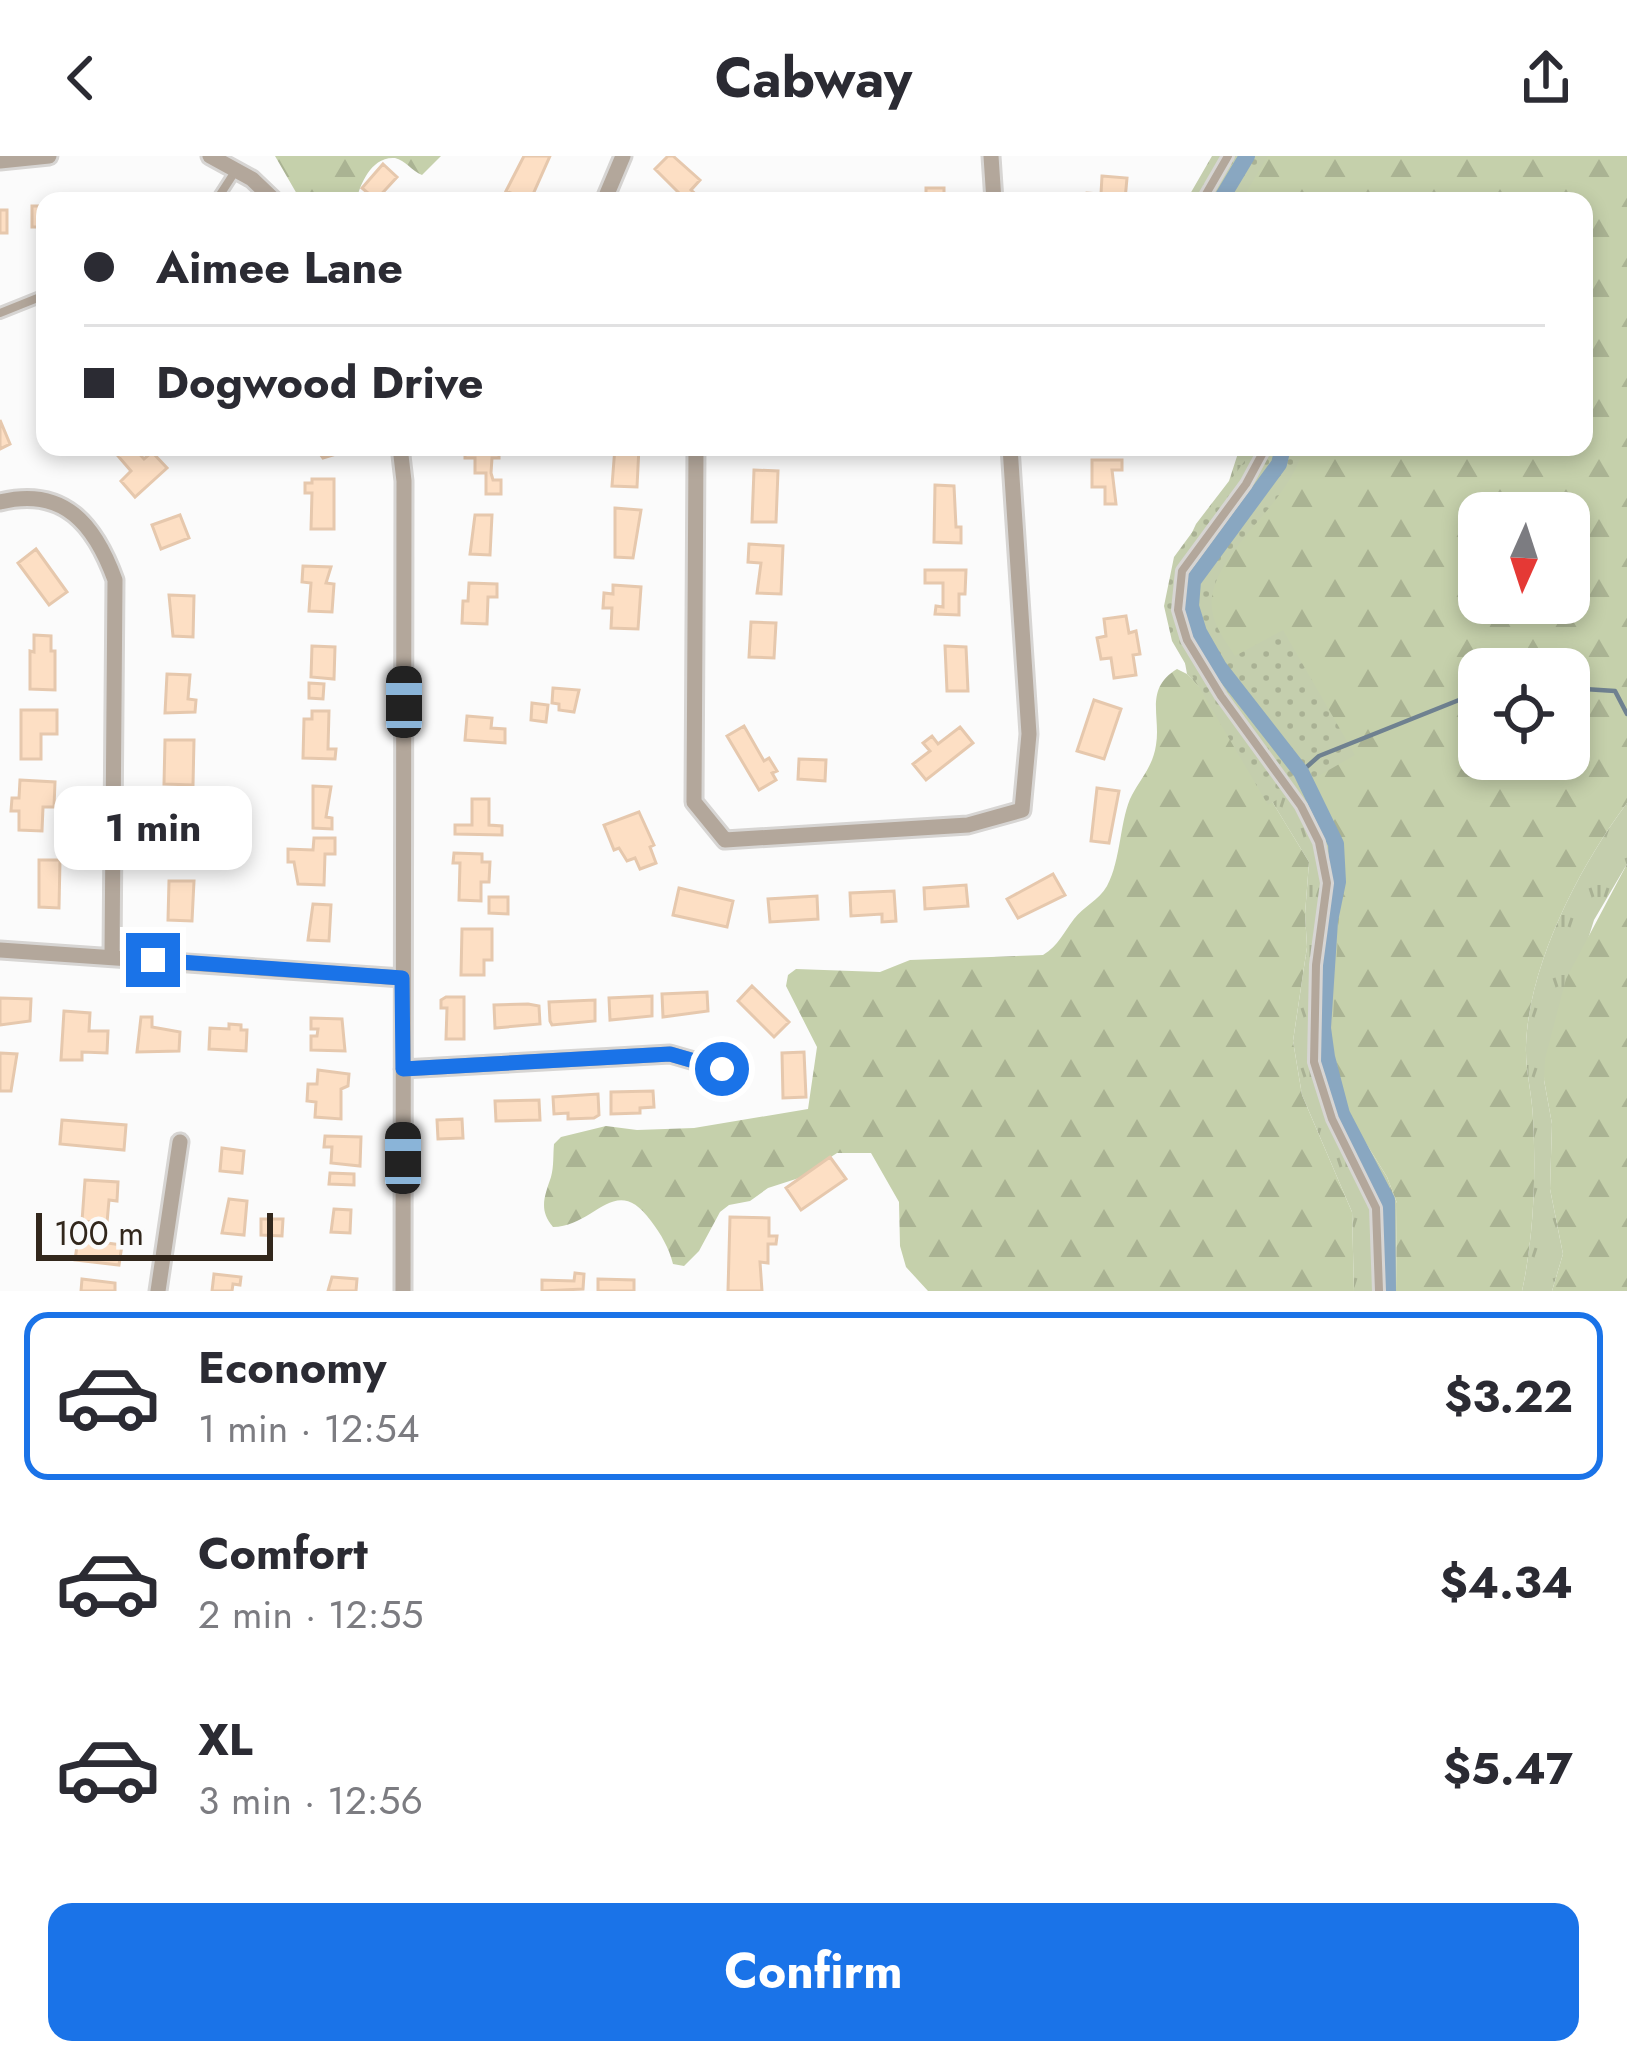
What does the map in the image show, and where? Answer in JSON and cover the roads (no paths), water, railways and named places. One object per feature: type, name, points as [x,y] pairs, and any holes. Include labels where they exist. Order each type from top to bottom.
[{"type":"street","points":[[0,161],[49,156]]},
{"type":"street","points":[[210,156],[237,169],[264,192]]},
{"type":"street","points":[[608,192],[623,156]]},
{"type":"street","points":[[991,156],[993,192]]},
{"type":"street","points":[[401,456],[403,1291]]},
{"type":"street","points":[[696,456],[694,802],[725,840],[968,825],[1022,809],[1029,734],[1011,456]]},
{"type":"street","points":[[0,502],[26,496],[69,509],[100,542],[115,580],[112,957]]},
{"type":"street","points":[[0,950],[402,978]]},
{"type":"street","points":[[403,1069],[670,1054],[722,1069]]},
{"type":"street","points":[[158,1291],[180,1142]]},
{"type":"lane","points":[[1207,192],[1228,156]]},
{"type":"lane","points":[[222,192],[237,169]]},
{"type":"lane","points":[[0,313],[36,299]]},
{"type":"lane","points":[[1261,456],[1182,571],[1178,610],[1187,640],[1221,696],[1301,806],[1319,842],[1327,883],[1316,964],[1314,1062],[1332,1119],[1376,1208],[1379,1291]]},
{"type":"waterway","points":[[1225,192],[1247,156]]},
{"type":"waterway","points":[[1281,456],[1193,581],[1191,606],[1219,667],[1301,772],[1336,844],[1338,882],[1330,921],[1323,1028],[1342,1114],[1387,1200],[1388,1291]]},
{"type":"waterway","points":[[1590,689],[1615,691],[1627,714]]},
{"type":"waterway","points":[[1301,772],[1319,756],[1458,700]]}]
